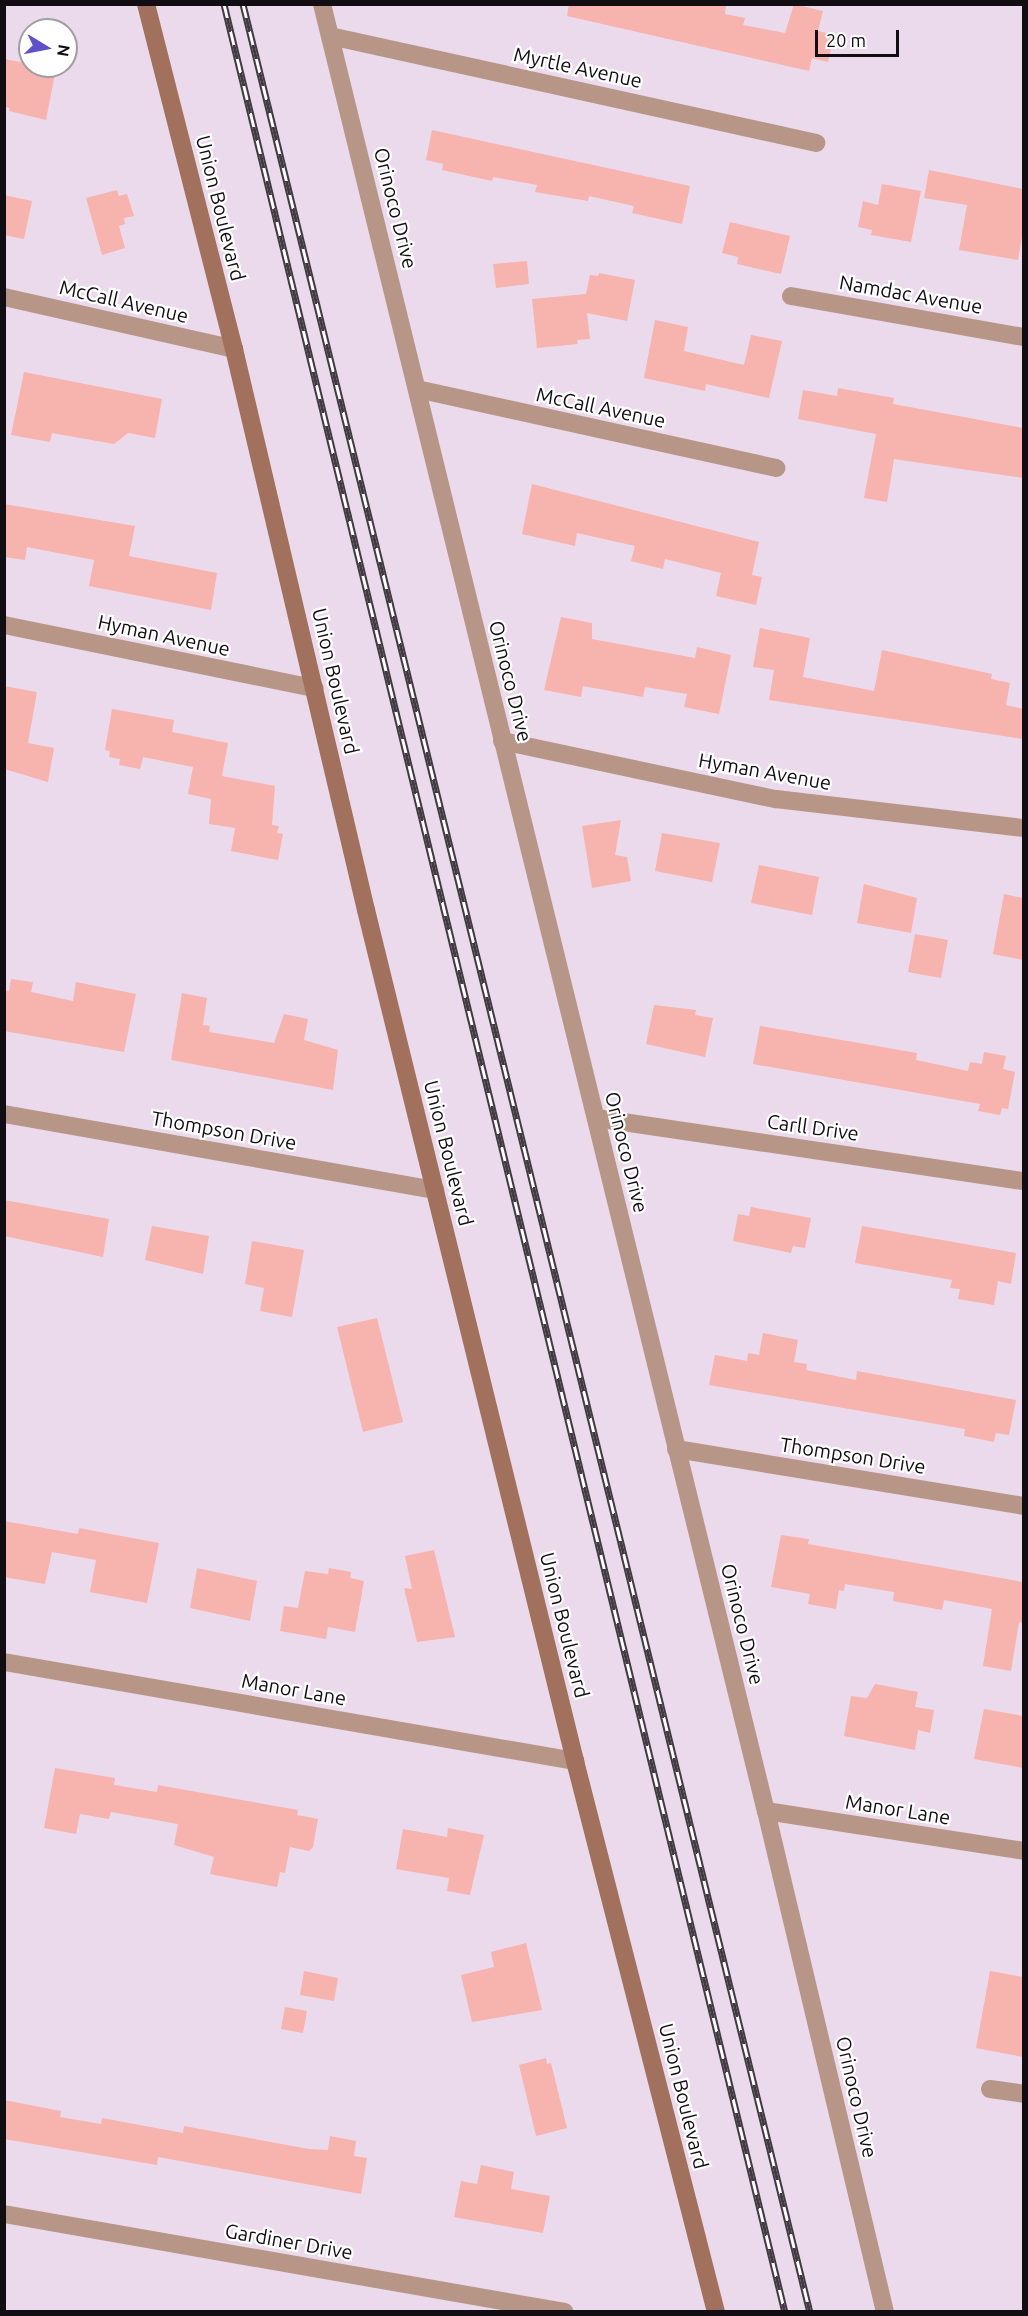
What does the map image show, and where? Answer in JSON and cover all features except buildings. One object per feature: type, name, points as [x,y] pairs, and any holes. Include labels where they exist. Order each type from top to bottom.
[{"type":"main road","name":"Union Boulevard","points":[[146,4],[234,349],[435,1190],[575,1761],[716,2312]]},
{"type":"street","name":"Orinoco Drive","points":[[322,4],[766,1811],[885,2312]]},
{"type":"street","name":"Myrtle Avenue","points":[[330,36],[816,143]]},
{"type":"street","name":"Namdac Avenue","points":[[791,296],[1023,337]]},
{"type":"street","name":"McCall Avenue","points":[[4,297],[234,349]]},
{"type":"street","name":"McCall Avenue","points":[[417,389],[776,468]]},
{"type":"street","name":"Hyman Avenue","points":[[4,625],[315,688]]},
{"type":"street","name":"Hyman Avenue","points":[[502,741],[776,800],[1023,828]]},
{"type":"street","name":"Thompson Drive","points":[[4,1114],[435,1190]]},
{"type":"street","name":"Carll Drive","points":[[596,1118],[1023,1181]]},
{"type":"street","name":"Thompson Drive","points":[[676,1449],[1023,1506]]},
{"type":"street","name":"Manor Lane","points":[[4,1662],[575,1761]]},
{"type":"street","name":"Manor Lane","points":[[766,1811],[1023,1851]]},
{"type":"street","points":[[990,2089],[1023,2094]]},
{"type":"street","name":"Gardiner Drive","points":[[4,2214],[565,2312]]},
{"type":"railway","points":[[224,4],[785,2312]]},
{"type":"railway","points":[[243,4],[810,2312]]}]
